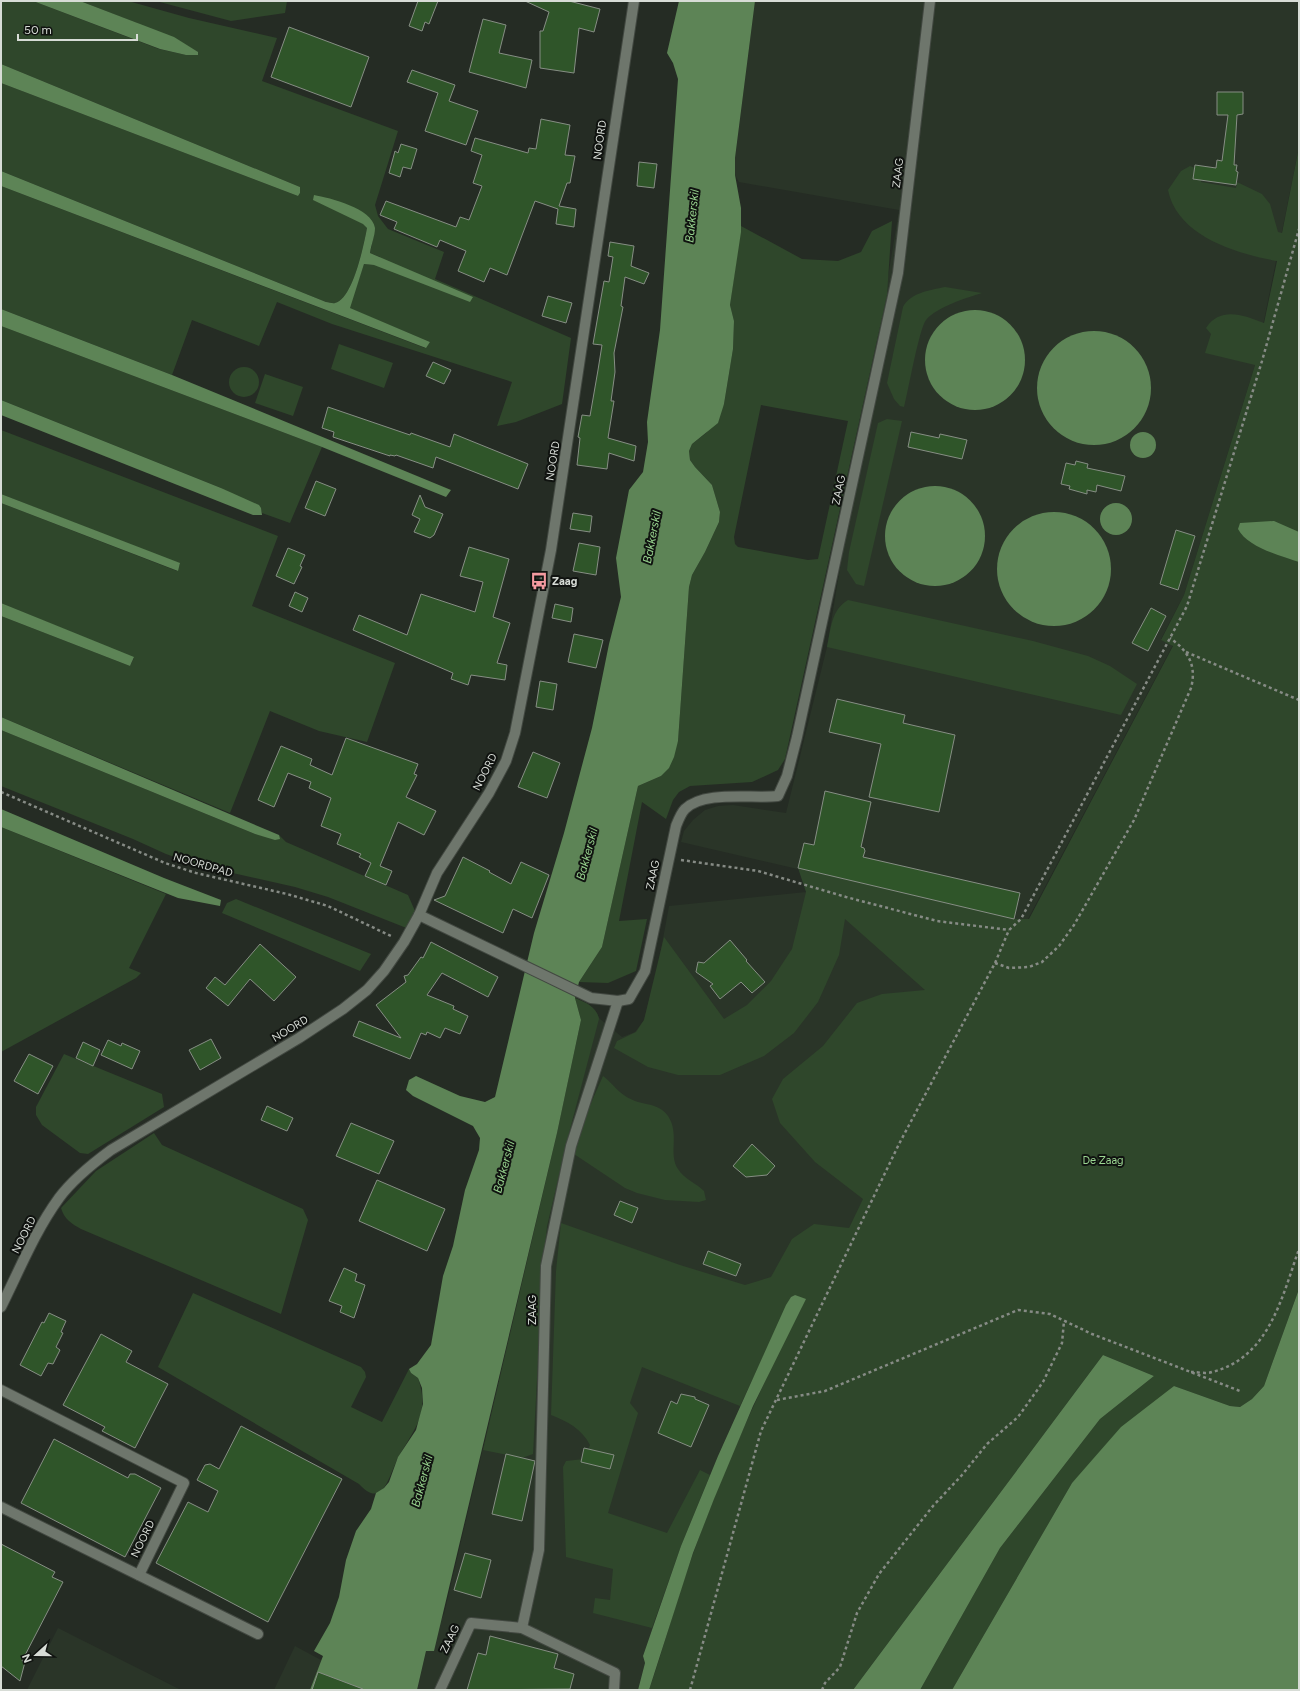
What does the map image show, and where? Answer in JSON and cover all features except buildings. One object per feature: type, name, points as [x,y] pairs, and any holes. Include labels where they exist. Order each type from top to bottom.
[{"type":"street","name":"NOORD","points":[[1,1307],[45,1220],[60,1197],[87,1168],[111,1150],[299,1038],[343,1009],[367,990],[384,971],[404,942],[419,915],[437,873],[489,794],[506,761],[515,733],[551,550],[626,44],[634,1]]},
{"type":"street","name":"ZAAG","points":[[522,1628],[539,1550],[546,1266],[571,1146],[618,1001],[630,998],[645,971],[676,826],[684,810],[694,803],[718,798],[778,796],[787,776],[898,273],[930,1]]},
{"type":"street","points":[[419,915],[591,998],[618,1001]]},
{"type":"street","name":"NOORD","points":[[1,1390],[184,1483],[139,1575]]},
{"type":"street","name":"NOORD","points":[[1,1507],[258,1634]]},
{"type":"street","name":"ZAAG","points":[[440,1690],[471,1623],[522,1628],[615,1673],[614,1690]]},
{"type":"path","points":[[690,1690],[761,1431],[899,1144],[995,963],[1009,930],[1021,919],[1187,606],[1262,362],[1299,229]]},
{"type":"path","points":[[995,963],[1009,968],[1020,968],[1042,962],[1060,946],[1074,925],[1134,820],[1191,688],[1194,677],[1183,647],[1170,638]]},
{"type":"path","points":[[1186,652],[1299,700]]},
{"type":"path","name":"NOORDPAD","points":[[1,792],[165,863],[196,873],[287,894],[328,906],[404,942]]},
{"type":"path","points":[[669,858],[758,871],[846,898],[937,921],[1009,930]]},
{"type":"path","points":[[1188,1372],[1211,1373],[1241,1360],[1265,1335],[1283,1294],[1299,1249]]},
{"type":"path","points":[[776,1400],[825,1391],[1018,1310],[1050,1314],[1092,1334],[1240,1391]]},
{"type":"path","points":[[822,1690],[825,1683],[840,1667],[857,1613],[879,1574],[933,1506],[962,1475],[987,1444],[1018,1417],[1043,1382],[1062,1343],[1064,1321]]},
{"type":"shaded area","points":[[755,1],[1299,1],[1299,147],[1255,365],[1184,595],[1161,639],[1173,645],[1028,919],[1014,919],[681,842],[684,831],[693,820],[705,810],[718,806],[733,805],[786,813],[827,647],[899,210],[739,182],[735,175],[735,158]]},
{"type":"shaded area","points":[[806,892],[845,918],[960,1012],[849,1228],[786,1305],[718,1456],[681,1546],[643,1656],[645,1663],[638,1690],[417,1690],[426,1651],[444,1614],[557,1133],[586,1002],[595,1010],[600,1019],[622,1037],[635,1032],[644,1020],[658,966],[669,906]]},
{"type":"shaded area","points":[[58,1628],[181,1690],[27,1690]]},
{"type":"shaded area","points":[[295,1646],[356,1679],[353,1690],[274,1690]]},
{"type":"green space","points":[[1,1],[33,1],[159,49],[186,55],[137,23],[80,1],[128,1],[189,18],[277,38],[262,81],[398,131],[375,205],[378,216],[388,229],[444,252],[435,279],[571,338],[562,404],[516,422],[497,426],[512,382],[332,324],[277,302],[259,346],[192,320],[172,375],[1,309],[1,186],[425,348],[430,342],[349,308],[364,264],[374,265],[380,257],[370,253],[374,234],[363,224],[367,228],[357,270],[347,292],[341,299],[335,303],[332,303],[326,302],[1,171],[1,83],[298,196],[300,193],[300,187],[1,64]]},
{"type":"green space","points":[[156,1],[287,1],[285,13],[231,21]]},
{"type":"green space","name":"De Zaag","points":[[1299,147],[1299,1289],[1264,1386],[1252,1399],[1240,1407],[1230,1406],[1174,1386],[1072,1483],[952,1690],[920,1690],[1000,1548],[1100,1419],[1154,1376],[1103,1355],[853,1690],[649,1690],[688,1568],[718,1489],[758,1397],[802,1307],[795,1295],[791,1297],[740,1406],[642,1367],[630,1403],[638,1413],[608,1513],[667,1533],[700,1470],[710,1475],[681,1546],[652,1628],[593,1613],[595,1598],[610,1600],[613,1569],[566,1557],[563,1467],[566,1461],[584,1459],[590,1445],[574,1426],[551,1415],[556,1271],[561,1223],[680,1265],[745,1285],[771,1277],[792,1239],[814,1224],[849,1228],[863,1199],[815,1162],[780,1123],[772,1099],[783,1079],[823,1046],[857,1003],[882,994],[925,990],[845,919],[839,955],[818,1002],[794,1033],[764,1056],[720,1075],[678,1075],[648,1067],[614,1048],[617,1041],[636,1032],[644,1020],[664,937],[724,1019],[747,1005],[771,981],[792,949],[806,892],[798,868],[1014,919],[1029,919],[1173,646],[1161,640],[1184,595],[1255,365],[1205,353],[1211,334],[1206,328],[1218,317],[1233,314],[1248,317],[1264,323],[1277,261],[1227,248],[1196,231],[1183,220],[1174,206],[1168,190],[1181,171],[1190,166],[1202,171],[1201,182],[1236,188],[1237,182],[1262,194],[1270,204],[1278,232],[1282,233]]},
{"type":"green space","points":[[892,221],[887,295],[785,759],[778,770],[752,782],[690,786],[679,792],[673,800],[666,819],[642,802],[619,921],[647,919],[636,971],[608,983],[579,982],[602,947],[638,786],[661,776],[678,741],[689,587],[692,575],[719,522],[720,512],[712,485],[690,460],[689,451],[692,444],[706,433],[724,404],[733,349],[734,321],[730,305],[741,226],[802,259],[838,261],[861,252],[872,231]],"holes":[[[761,405],[848,421],[818,559],[808,560],[738,547],[735,544],[734,537]]]},
{"type":"green space","points":[[945,287],[982,293],[944,307],[926,320],[920,335],[904,407],[900,406],[894,399],[887,383],[903,307],[910,298],[915,295]]},
{"type":"green space","points":[[1,326],[322,447],[290,523],[262,513],[261,509],[221,488],[1,400]]},
{"type":"green space","points":[[339,344],[393,363],[384,388],[331,369]]},
{"type":"green space","points":[[244,367],[255,371],[259,382],[255,393],[244,397],[233,393],[229,382],[233,371]]},
{"type":"green space","points":[[265,374],[303,387],[293,416],[255,403]]},
{"type":"green space","points":[[887,419],[902,421],[864,586],[856,584],[847,570],[849,552],[878,423]]},
{"type":"green space","points":[[1,430],[278,536],[252,606],[395,663],[367,742],[319,731],[270,711],[230,813],[1,717],[1,616],[130,666],[134,658],[1,603],[1,503],[177,571],[180,564],[1,494]]},
{"type":"green space","points":[[848,600],[1033,641],[1088,656],[1110,666],[1137,684],[1121,715],[827,647],[835,615],[842,604]]},
{"type":"green space","points":[[1,730],[255,834],[279,839],[279,835],[286,842],[408,895],[415,911],[409,929],[328,897],[295,887],[197,865],[166,854],[133,839],[1,786]]},
{"type":"green space","points":[[1,827],[166,894],[129,968],[141,973],[136,978],[1,1052]]},
{"type":"green space","points":[[236,899],[371,954],[360,971],[222,913],[227,903]]},
{"type":"green space","points":[[575,998],[593,1008],[599,1019],[569,1133],[547,1226],[543,1265],[533,1454],[522,1458],[483,1450],[557,1133],[581,1020]]},
{"type":"green space","points":[[64,1054],[162,1094],[164,1107],[88,1154],[80,1153],[42,1125],[36,1115],[36,1107]]},
{"type":"green space","points":[[603,1076],[626,1097],[658,1108],[665,1112],[673,1130],[675,1163],[683,1176],[704,1191],[706,1200],[699,1202],[665,1200],[637,1193],[625,1188],[574,1154],[584,1119]]},
{"type":"green space","points":[[154,1133],[162,1145],[303,1209],[308,1220],[281,1314],[81,1229],[66,1218],[61,1208],[96,1171]]},
{"type":"green space","points":[[193,1293],[361,1367],[365,1372],[366,1377],[351,1407],[382,1422],[409,1369],[411,1373],[418,1378],[422,1401],[419,1420],[399,1456],[389,1479],[380,1491],[375,1494],[368,1491],[359,1484],[158,1367]]},
{"type":"water","points":[[33,1],[80,1],[174,37],[198,52],[198,55],[186,55],[160,49]]},
{"type":"water","name":"Bakkerskil","points":[[679,1],[755,1],[735,158],[735,175],[741,208],[741,232],[730,305],[734,321],[733,349],[724,404],[718,423],[692,444],[689,451],[690,460],[712,485],[720,512],[719,522],[692,575],[689,587],[678,741],[674,757],[669,768],[661,776],[638,786],[602,947],[579,982],[575,998],[581,1020],[557,1133],[434,1651],[426,1651],[417,1690],[310,1690],[323,1656],[314,1651],[330,1623],[339,1597],[346,1560],[356,1531],[371,1509],[376,1493],[384,1488],[389,1482],[398,1457],[416,1430],[423,1404],[422,1388],[418,1378],[411,1373],[409,1369],[417,1364],[431,1345],[443,1276],[453,1246],[465,1190],[479,1150],[480,1138],[473,1126],[413,1096],[406,1090],[409,1080],[416,1076],[460,1096],[485,1102],[495,1097],[534,933],[564,833],[592,728],[609,644],[621,597],[616,558],[629,490],[643,472],[648,442],[647,422],[660,330],[678,79],[673,63],[667,53]]},
{"type":"water","points":[[1,64],[300,187],[300,193],[298,196],[1,83]]},
{"type":"water","points":[[1,171],[326,302],[334,303],[341,299],[347,292],[352,282],[357,270],[367,228],[363,224],[313,200],[314,195],[340,201],[359,210],[372,221],[375,231],[370,253],[473,297],[470,302],[374,265],[364,264],[350,308],[430,342],[426,348],[1,186]]},
{"type":"water","points":[[1,309],[172,375],[451,490],[446,497],[322,447],[1,326]]},
{"type":"water","points":[[975,310],[994,314],[1010,325],[1021,341],[1025,360],[1021,379],[1010,395],[994,406],[975,410],[956,406],[940,395],[929,379],[925,360],[929,341],[940,325],[956,314]]},
{"type":"water","points":[[1094,331],[1116,335],[1134,348],[1147,366],[1151,388],[1147,410],[1134,428],[1116,441],[1094,445],[1072,441],[1054,428],[1041,410],[1037,388],[1041,366],[1054,348],[1072,335]]},
{"type":"water","points":[[1,400],[221,488],[259,505],[262,515],[253,515],[1,415]]},
{"type":"water","points":[[1143,432],[1152,436],[1156,445],[1152,454],[1143,458],[1134,454],[1130,445],[1134,436]]},
{"type":"water","points":[[935,486],[945,487],[963,494],[977,508],[984,526],[984,546],[977,564],[963,578],[945,585],[935,586],[925,585],[907,578],[893,564],[886,546],[885,536],[886,526],[893,508],[907,494],[925,487]]},
{"type":"water","points":[[1,494],[180,563],[178,571],[1,503]]},
{"type":"water","points":[[1113,503],[1119,503],[1128,507],[1132,519],[1128,531],[1119,535],[1113,535],[1104,531],[1100,522],[1100,516],[1104,507]]},
{"type":"water","points":[[1054,512],[1076,516],[1086,521],[1102,537],[1107,547],[1111,569],[1107,591],[1102,601],[1086,617],[1076,622],[1054,626],[1032,622],[1022,617],[1006,601],[1001,591],[997,569],[1001,547],[1006,537],[1022,521],[1032,516]]},
{"type":"water","points":[[1274,521],[1299,532],[1299,562],[1274,554],[1257,546],[1242,535],[1238,529],[1240,523]]},
{"type":"water","points":[[1,603],[134,657],[130,666],[1,616]]},
{"type":"water","points":[[1,717],[279,835],[280,839],[275,840],[255,834],[1,730]]},
{"type":"water","points":[[1,809],[164,878],[221,900],[220,906],[178,898],[1,827]]},
{"type":"water","points":[[1299,1289],[1299,1690],[952,1690],[1072,1483],[1121,1427],[1174,1386],[1230,1406],[1240,1407],[1252,1399],[1264,1386]]},
{"type":"water","points":[[795,1295],[806,1299],[753,1406],[714,1499],[693,1553],[649,1690],[638,1690],[645,1663],[643,1656],[681,1546],[718,1456],[786,1305],[791,1297]]},
{"type":"water","points":[[1103,1355],[1154,1376],[1100,1419],[1000,1548],[920,1690],[853,1690]]},
{"type":"place","name":"Zaag","points":[[539,581]]}]
